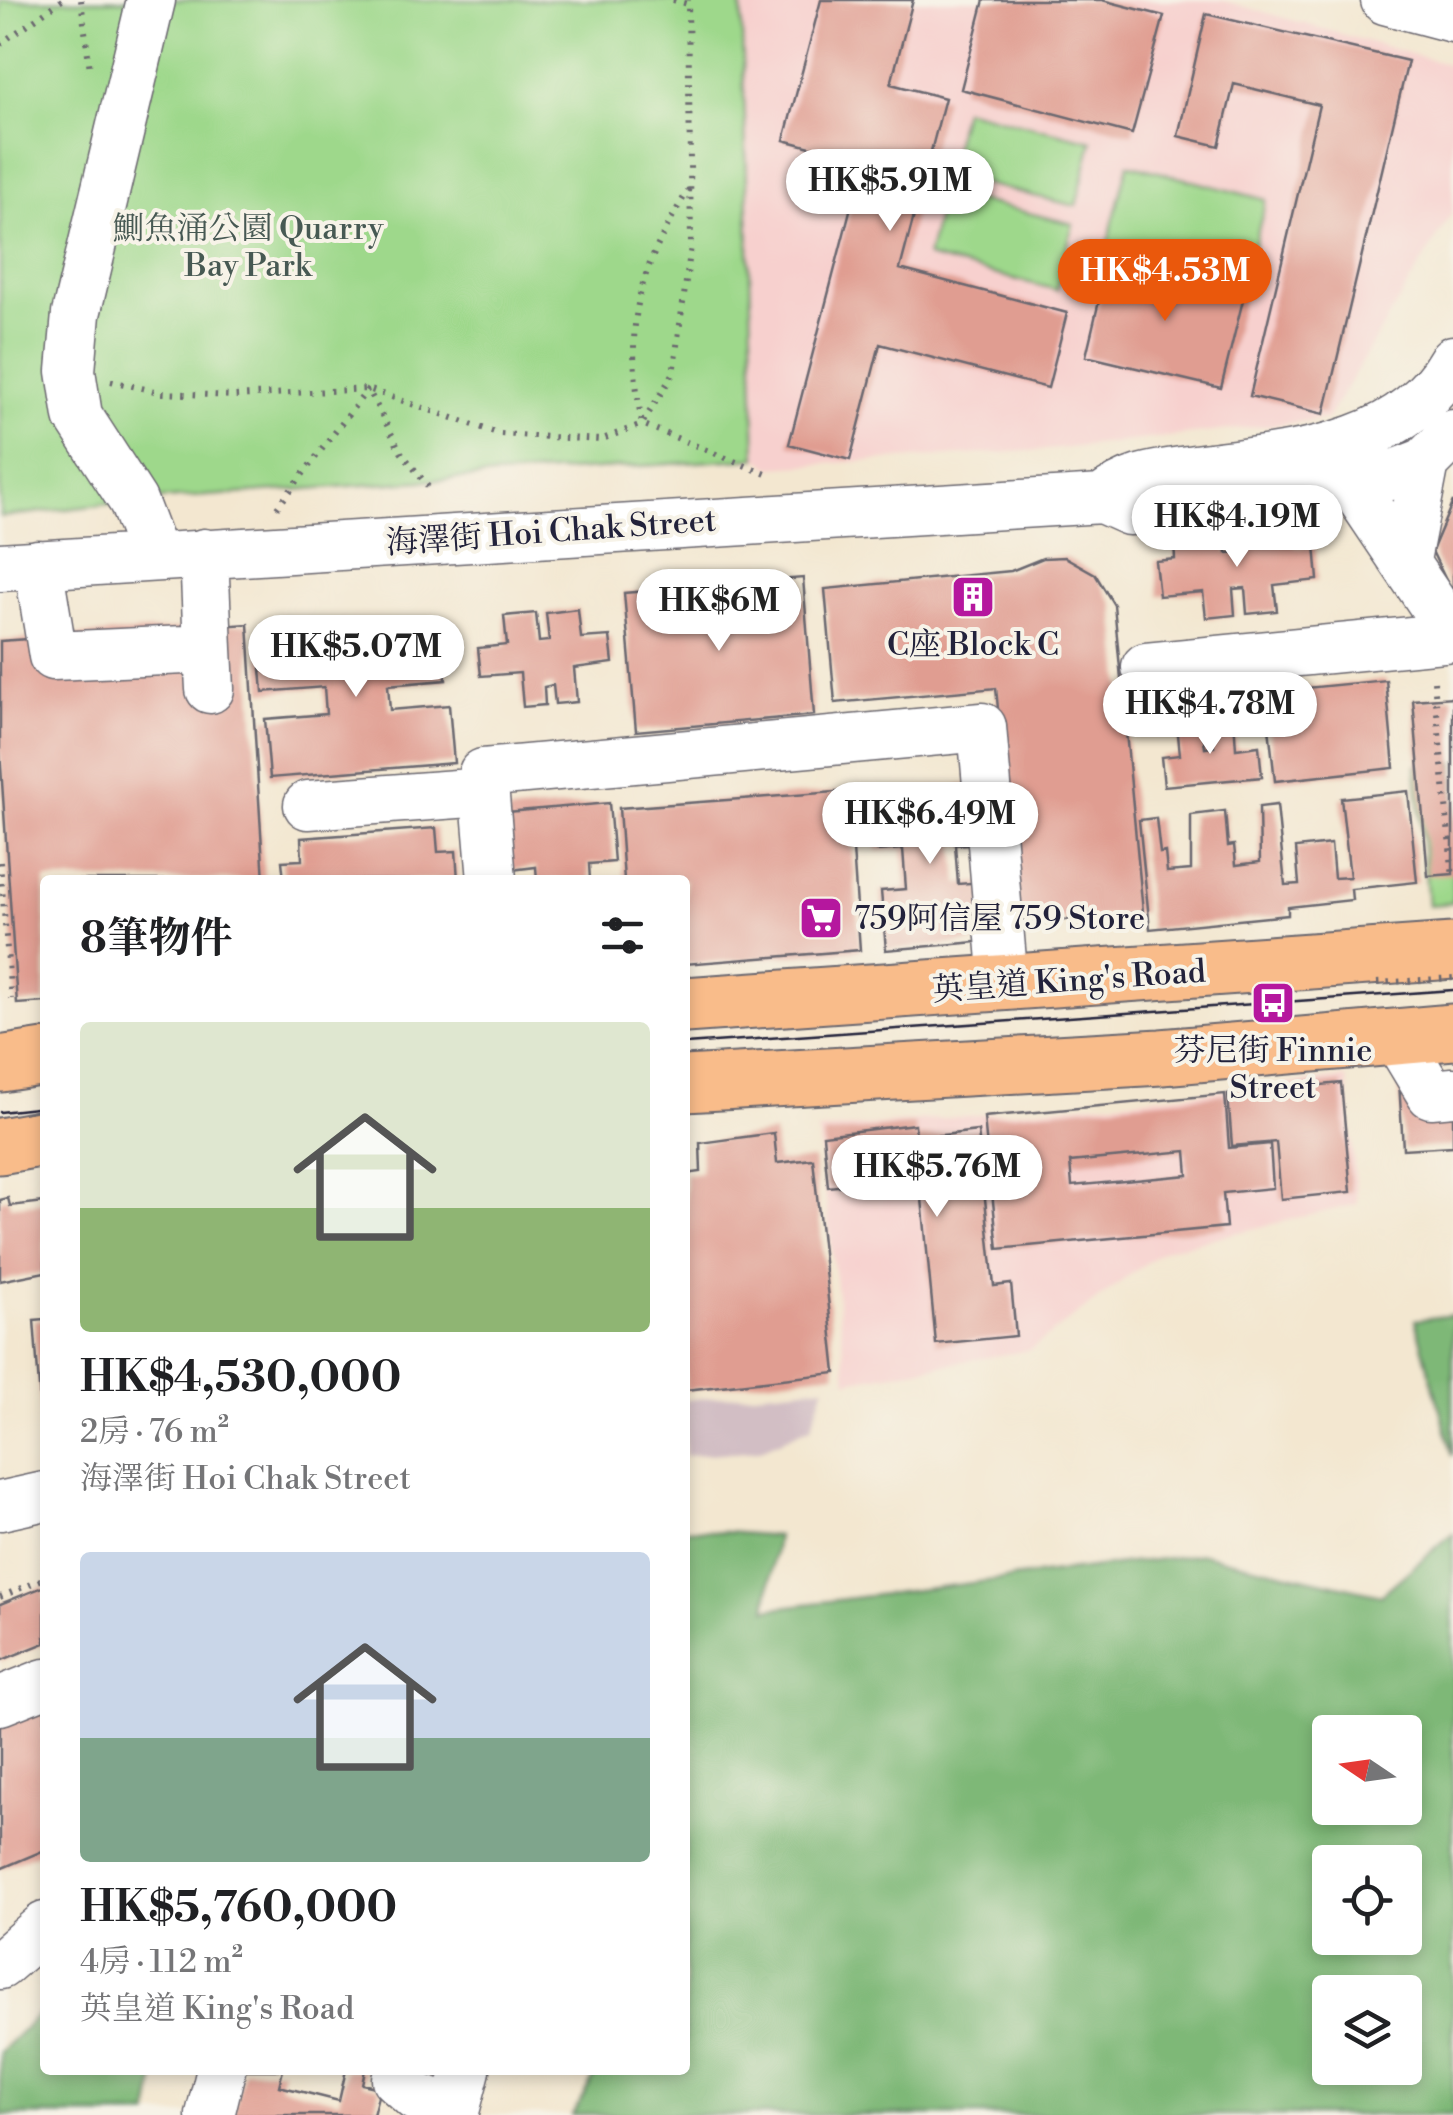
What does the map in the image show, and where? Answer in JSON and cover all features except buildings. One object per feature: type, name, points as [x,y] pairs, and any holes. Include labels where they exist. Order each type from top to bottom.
[{"type":"main road","name":"英皇道 King's Road","points":[[690,1004],[1453,951]]},
{"type":"main road","points":[[690,1084],[1162,1057],[1453,1032]]},
{"type":"main road","points":[[0,1064],[40,1058]]},
{"type":"main road","points":[[0,1146],[40,1139]]},
{"type":"street","points":[[151,0],[76,314],[71,371],[78,416],[132,501],[154,556]]},
{"type":"street","points":[[1384,0],[1453,18]]},
{"type":"street","points":[[1340,466],[1367,436],[1414,411],[1440,382],[1453,360]]},
{"type":"street","points":[[1340,466],[1444,449],[1406,560]]},
{"type":"street","points":[[1146,666],[1453,636],[1340,466]]},
{"type":"street","name":"海澤街 Hoi Chak Street","points":[[19,565],[1102,498],[1129,511],[1271,501],[1340,466]]},
{"type":"street","points":[[19,565],[53,656],[210,669],[204,553]]},
{"type":"street","points":[[492,875],[483,773],[982,727],[1004,984]]},
{"type":"street","points":[[308,805],[484,792]]},
{"type":"street","points":[[1396,1036],[1431,1094],[1453,1092]]},
{"type":"street","points":[[0,1506],[40,1497]]},
{"type":"street","points":[[0,1701],[40,1684]]},
{"type":"street","points":[[0,1966],[40,1930]]},
{"type":"street","points":[[210,2115],[220,2075]]},
{"type":"street","points":[[397,2075],[396,2079],[416,2097],[458,2099]]},
{"type":"path","points":[[0,44],[62,0]]},
{"type":"path","points":[[71,371],[162,394],[234,396],[368,389],[500,434],[600,440],[642,424],[673,374],[691,246],[688,2],[674,0]]},
{"type":"path","points":[[642,424],[631,361],[639,295],[660,238],[690,188]]},
{"type":"path","points":[[368,389],[400,452],[433,493]]},
{"type":"path","points":[[277,508],[368,389]]},
{"type":"path","points":[[642,424],[766,474]]},
{"type":"path","points":[[1436,698],[1453,878]]},
{"type":"path","points":[[0,862],[12,998]]},
{"type":"path","points":[[1376,984],[1453,978]]},
{"type":"path","points":[[0,1596],[40,1580]]},
{"type":"shaded area","points":[[741,0],[1221,0],[1453,66],[1453,211],[1327,419],[1059,449],[772,467],[756,458]]},
{"type":"shaded area","points":[[1347,1078],[1357,1204],[1163,1250],[1030,1350],[847,1381],[818,1131]],"holes":[[[1341,1084],[1281,1199],[1276,1142],[1232,1145],[1228,1095]],[[1225,1095],[1228,1147],[989,1169]],[[914,1124],[916,1138],[978,1132],[994,1286],[937,1344],[920,1178],[829,1187],[823,1135]],[[1270,1144],[1273,1187],[1223,1193],[1226,1227],[998,1249],[993,1192],[1027,1189],[1070,1163],[1072,1186],[1188,1175],[1187,1152]]]},
{"type":"shaded area","points":[[825,1386],[811,1427],[759,1450],[690,1456],[690,1400]]},
{"type":"green space","name":"鰂魚涌公園 Quarry Bay Park","points":[[0,0],[741,0],[756,458],[133,501],[0,517]]},
{"type":"green space","points":[[963,109],[1092,141],[1076,206],[947,175]]},
{"type":"green space","points":[[1128,164],[1266,200],[1245,280],[1107,245]]},
{"type":"green space","points":[[943,192],[1073,224],[1057,290],[927,257]]},
{"type":"green space","points":[[1453,762],[1453,903],[1428,905],[1416,766]]},
{"type":"green space","points":[[1453,1315],[1453,1456],[1415,1320]]},
{"type":"green space","points":[[690,1529],[777,1536],[766,1609],[1202,1554],[1381,1595],[1453,1533],[1453,2115],[572,2115],[595,2075],[690,2075]]},
{"type":"green space","points":[[40,2013],[40,2075],[156,2075],[149,2115],[0,2115],[0,2052]]},
{"type":"tram line","points":[[690,1044],[1453,990]]},
{"type":"tram line","points":[[0,1112],[40,1108]]},
{"type":"place","name":"C座 Block C","points":[[973,597]]},
{"type":"place","name":"759阿信屋 759 Store","points":[[821,918]]},
{"type":"place","name":"芬尼街 Finnie Street","points":[[1273,1003]]}]
